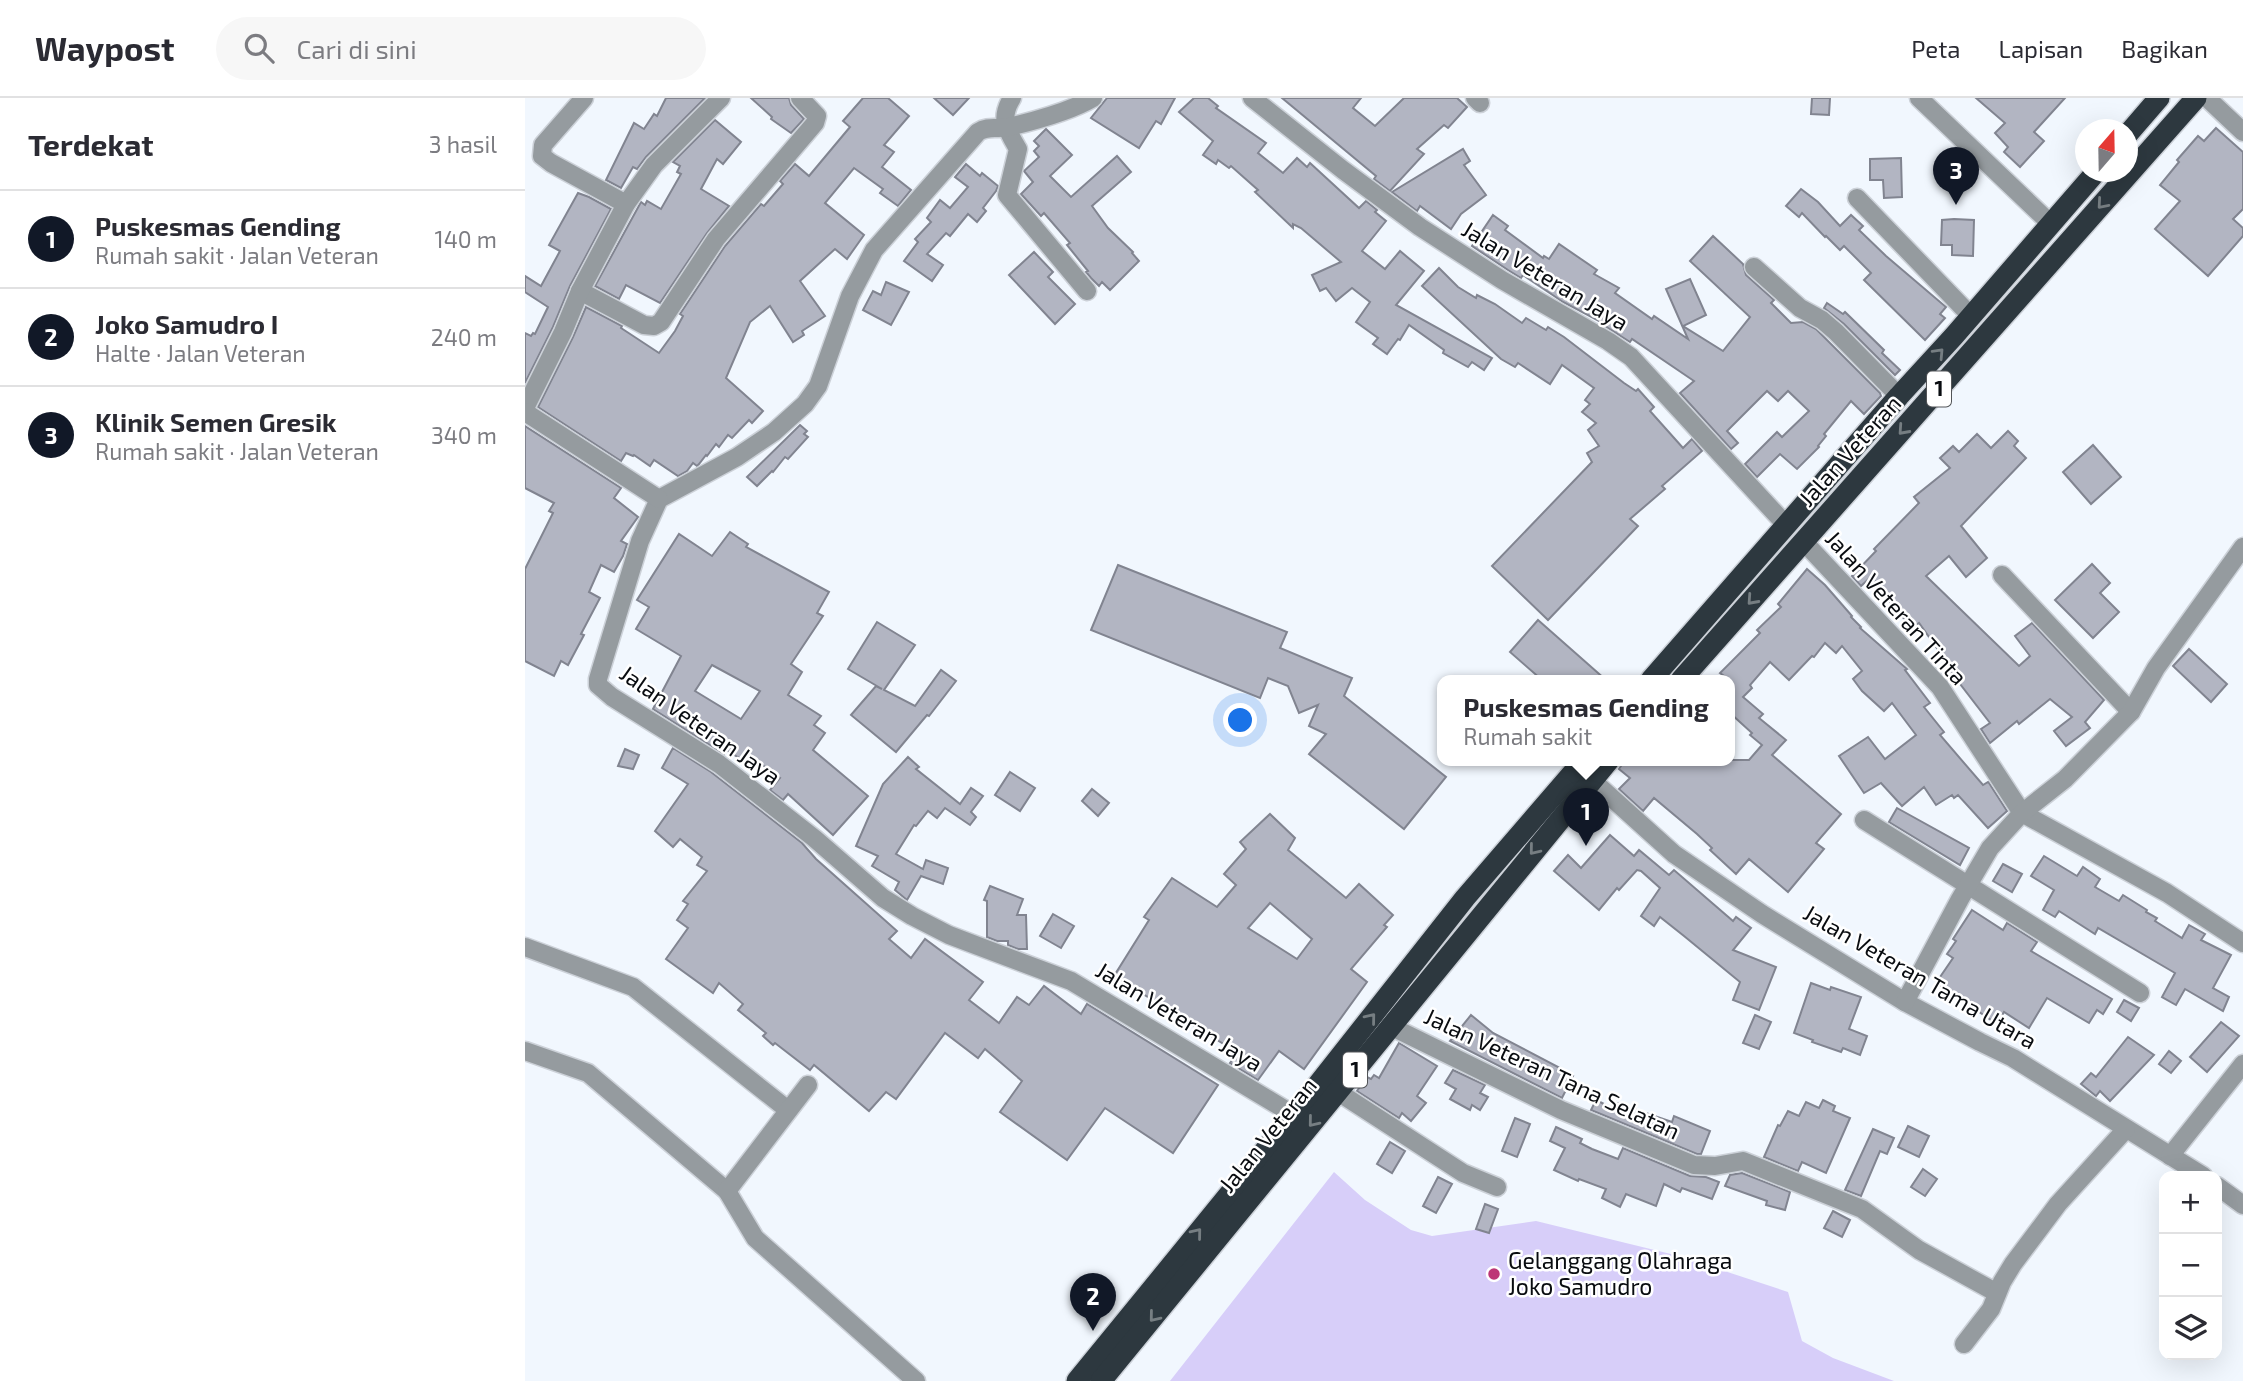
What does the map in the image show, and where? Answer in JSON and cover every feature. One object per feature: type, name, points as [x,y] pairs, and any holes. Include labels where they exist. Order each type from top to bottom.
[{"type":"highway","points":[[2138,122],[2159,98]]},
{"type":"highway","name":"Jalan Veteran","points":[[1685,675],[2196,98]]},
{"type":"highway","name":"Jalan Veteran","points":[[1655,675],[2087,182]]},
{"type":"highway","name":"Jalan Veteran","points":[[1101,1381],[1294,1115],[1465,898],[1588,770]]},
{"type":"highway","name":"Jalan Veteran","points":[[1077,1381],[1176,1275],[1338,1092],[1588,770]]},
{"type":"street","points":[[584,98],[543,145],[542,156],[626,204]]},
{"type":"street","points":[[721,98],[654,165],[626,204],[580,291],[525,410],[659,499],[737,457],[774,432],[805,404],[818,386],[850,296],[874,250],[978,132],[991,127],[1006,128],[1080,101]]},
{"type":"street","points":[[580,291],[644,325],[654,326],[661,322],[716,239],[815,123],[815,112],[800,98]]},
{"type":"street","points":[[1012,98],[1006,110],[1006,128],[1019,149],[1007,195],[1087,291]]},
{"type":"street","name":"Jalan Veteran Jaya","points":[[1252,98],[1420,227],[1501,280],[1632,357],[1786,525]]},
{"type":"street","points":[[1919,98],[2051,224]]},
{"type":"street","points":[[2207,98],[2243,132]]},
{"type":"street","points":[[1857,198],[1971,316]]},
{"type":"street","points":[[1754,267],[1800,308],[1822,320],[1836,332],[1899,396]]},
{"type":"street","name":"Jalan Veteran Jaya","points":[[659,499],[640,541],[598,679],[601,689],[719,764],[814,838],[883,898],[912,916],[949,935],[1071,981],[1294,1115]]},
{"type":"street","name":"Jalan Veteran Tinta","points":[[1804,542],[1940,687],[2021,813]]},
{"type":"street","points":[[1905,1002],[1990,848],[2021,813],[2064,779],[2131,712],[2156,668],[2242,552]]},
{"type":"street","points":[[2002,575],[2131,712]]},
{"type":"street","name":"Jalan Veteran Tama Utara","points":[[1588,770],[1674,854],[1762,914],[1905,1002],[2013,1058],[2195,1171]]},
{"type":"street","points":[[2021,813],[2167,893],[2243,943]]},
{"type":"street","points":[[1864,820],[2140,993]]},
{"type":"street","points":[[525,947],[633,987],[788,1110]]},
{"type":"street","name":"Jalan Veteran Tana Selatan","points":[[1390,1026],[1561,1110],[1694,1165],[1715,1166],[1743,1161],[1862,1209],[1919,1250],[1997,1293]]},
{"type":"street","points":[[525,1051],[587,1073],[727,1191],[755,1238],[916,1381]]},
{"type":"street","points":[[2170,1156],[2243,1064]]},
{"type":"street","points":[[727,1191],[808,1085]]},
{"type":"street","points":[[1338,1092],[1464,1173],[1497,1187]]},
{"type":"street","points":[[1964,1344],[1991,1308],[2006,1274],[2058,1204],[2126,1129]]},
{"type":"street","points":[[2222,1190],[2243,1205]]},
{"type":"shaded area","name":"Gelanggang Olahraga Joko Samudro","points":[[1334,1172],[1365,1200],[1411,1230],[1432,1236],[1536,1221],[1679,1256],[1788,1292],[1802,1341],[1833,1358],[1894,1381],[1170,1381]]},
{"type":"building","points":[[666,98],[705,98],[637,169],[633,167],[621,188],[606,180],[634,123],[644,129],[654,114],[657,116]]},
{"type":"building","points":[[751,98],[789,98],[791,105],[804,119],[791,133],[771,119],[772,117]]},
{"type":"building","points":[[863,98],[888,98],[909,116],[884,145],[894,152],[882,167],[911,190],[898,206],[880,193],[883,189],[854,168],[825,203],[864,235],[847,259],[835,249],[800,281],[825,316],[802,331],[804,335],[793,342],[770,306],[750,322],[726,378],[763,411],[752,423],[749,420],[732,438],[728,435],[719,447],[716,444],[697,466],[693,463],[687,471],[678,476],[654,460],[650,466],[626,453],[621,461],[538,407],[586,307],[622,326],[621,328],[659,353],[675,331],[683,316],[680,314],[725,246],[761,204],[764,206],[783,184],[780,181],[795,164],[809,176],[850,127],[843,121]]},
{"type":"building","points":[[934,98],[969,98],[953,115]]},
{"type":"building","points":[[1107,98],[1175,98],[1161,124],[1156,121],[1139,148],[1091,118]]},
{"type":"building","points":[[1194,98],[1208,98],[1218,106],[1216,108],[1266,143],[1258,153],[1283,173],[1297,158],[1307,167],[1310,163],[1359,208],[1366,201],[1377,210],[1375,212],[1386,221],[1362,251],[1385,269],[1400,251],[1424,271],[1396,305],[1492,358],[1484,370],[1472,362],[1468,367],[1443,353],[1444,350],[1409,325],[1387,354],[1373,344],[1378,338],[1356,322],[1370,302],[1352,288],[1336,301],[1326,288],[1320,291],[1312,275],[1341,262],[1301,228],[1293,224],[1293,228],[1255,192],[1258,190],[1231,166],[1229,168],[1218,160],[1216,164],[1203,155],[1213,141],[1179,112]]},
{"type":"building","points":[[1282,98],[1361,98],[1353,108],[1375,126],[1404,98],[1457,98],[1467,107],[1448,128],[1444,125],[1417,149],[1424,154],[1390,191],[1374,179],[1376,176]]},
{"type":"building","points":[[1812,98],[1830,98],[1829,115],[1811,114]]},
{"type":"building","points":[[1976,98],[2065,98],[2034,132],[2044,141],[2020,167],[2004,152],[2008,147],[1995,133],[2005,123]]},
{"type":"building","points":[[715,120],[741,142],[723,164],[717,159],[701,189],[729,206],[707,233],[660,303],[626,285],[619,299],[595,286],[641,202],[645,205],[647,201],[661,209],[681,174],[677,172],[680,166],[673,162]]},
{"type":"building","points":[[2216,128],[2243,152],[2243,209],[2233,219],[2243,228],[2243,236],[2208,276],[2155,229],[2180,201],[2160,185],[2198,136],[2204,141]]},
{"type":"building","points":[[1046,129],[1072,155],[1050,176],[1071,197],[1117,156],[1131,172],[1092,206],[1108,228],[1139,261],[1110,290],[1102,282],[1099,286],[1091,278],[1067,245],[1070,243],[1044,213],[1041,216],[1021,194],[1033,182],[1024,171],[1039,157],[1034,151],[1039,146],[1034,141]]},
{"type":"building","points":[[1463,149],[1470,161],[1464,165],[1486,195],[1461,214],[1451,229],[1420,206],[1417,211],[1392,192]]},
{"type":"building","points":[[1901,158],[1902,197],[1884,198],[1883,180],[1870,180],[1870,159]]},
{"type":"building","points":[[966,164],[998,186],[983,208],[986,211],[977,222],[968,214],[950,236],[946,233],[927,254],[943,265],[932,281],[904,261],[918,242],[915,239],[931,222],[927,218],[940,200],[950,208],[968,187],[955,177]]},
{"type":"building","points":[[1801,189],[1818,202],[1840,226],[1851,215],[1863,226],[1859,230],[1946,307],[1940,314],[1945,318],[1925,340],[1864,280],[1871,273],[1844,246],[1840,250],[1802,213],[1799,217],[1786,206]]},
{"type":"building","points":[[578,193],[611,209],[570,286],[525,383],[525,333],[531,336],[535,334],[548,307],[525,292],[525,276],[541,286],[560,251],[549,245]]},
{"type":"building","points":[[1493,215],[1508,226],[1505,230],[1543,258],[1544,256],[1549,259],[1559,244],[1597,270],[1594,274],[1619,288],[1615,293],[1652,319],[1654,316],[1688,339],[1666,289],[1690,279],[1706,315],[1683,326],[1723,351],[1750,317],[1690,261],[1713,236],[1743,264],[1746,275],[1774,300],[1771,303],[1791,323],[1803,322],[1816,329],[1881,396],[1864,414],[1851,401],[1824,434],[1826,436],[1819,447],[1797,469],[1780,454],[1757,477],[1745,464],[1777,432],[1782,437],[1809,411],[1788,391],[1778,401],[1767,391],[1727,431],[1738,443],[1731,449],[1680,393],[1694,381],[1632,339],[1630,342],[1603,323],[1563,302],[1523,275],[1521,278],[1472,246]]},
{"type":"building","points":[[1942,220],[1974,220],[1973,256],[1952,255],[1952,245],[1941,245]]},
{"type":"building","points":[[1034,252],[1053,272],[1048,277],[1075,304],[1055,324],[1009,275]]},
{"type":"building","points":[[1439,268],[1458,287],[1476,298],[1477,295],[1495,304],[1522,323],[1526,318],[1564,337],[1624,383],[1636,391],[1638,389],[1654,407],[1650,411],[1683,448],[1692,439],[1702,451],[1662,486],[1665,489],[1630,519],[1638,526],[1548,620],[1492,566],[1592,462],[1587,453],[1599,446],[1588,430],[1596,423],[1582,412],[1590,404],[1585,400],[1594,388],[1562,365],[1550,384],[1518,363],[1515,367],[1501,359],[1422,286]]},
{"type":"building","points":[[886,282],[909,292],[891,325],[863,310],[873,291],[881,295]]},
{"type":"building","points":[[1827,303],[1843,314],[1845,312],[1884,350],[1882,353],[1900,370],[1895,375],[1824,308]]},
{"type":"building","points":[[800,425],[807,431],[804,434],[808,437],[757,486],[747,477]]},
{"type":"building","points":[[525,426],[621,488],[614,498],[638,517],[621,541],[627,544],[614,572],[601,565],[589,592],[600,598],[568,665],[561,661],[554,676],[525,661],[525,569],[553,513],[549,511],[554,503],[525,488]]},
{"type":"building","points":[[2008,431],[2018,441],[2014,446],[2026,458],[1961,526],[1987,558],[1966,577],[1949,556],[1926,576],[2019,666],[2030,656],[2015,636],[2032,623],[2104,700],[2085,722],[2090,728],[2066,746],[2054,731],[2072,717],[2050,699],[1990,743],[1981,729],[1990,723],[1944,663],[1946,661],[1919,623],[1912,628],[1871,577],[1861,586],[1852,576],[1919,503],[1914,497],[1950,468],[1940,458],[1953,446],[1959,452],[1977,434],[1991,448]]},
{"type":"building","points":[[2093,445],[2121,477],[2091,504],[2063,472]]},
{"type":"building","points":[[730,532],[748,544],[746,547],[829,592],[817,613],[823,616],[791,664],[802,672],[788,695],[821,716],[814,725],[825,733],[813,750],[868,796],[833,835],[788,794],[783,800],[770,790],[780,778],[745,752],[741,759],[726,750],[724,754],[653,709],[681,656],[636,629],[649,607],[637,600],[679,534],[712,556]],"holes":[[[712,665],[760,691],[741,719],[695,691]]]},
{"type":"building","points":[[2092,564],[2110,583],[2100,593],[2119,612],[2093,638],[2055,600]]},
{"type":"building","points":[[1118,565],[1287,632],[1280,648],[1352,678],[1344,696],[1446,777],[1404,829],[1309,754],[1326,734],[1309,726],[1318,705],[1299,713],[1288,686],[1268,678],[1260,698],[1091,630]]},
{"type":"building","points":[[1807,569],[1825,585],[1860,628],[1907,669],[1905,670],[1930,703],[1924,707],[1944,732],[1940,735],[1983,785],[1989,783],[2007,811],[1988,828],[1958,795],[1954,798],[1952,795],[1936,805],[1924,787],[1902,806],[1881,783],[1864,793],[1839,756],[1868,737],[1885,759],[1916,735],[1892,703],[1884,711],[1862,691],[1853,679],[1862,671],[1842,646],[1836,653],[1825,643],[1789,680],[1770,662],[1743,697],[1763,714],[1759,718],[1786,740],[1772,755],[1841,814],[1816,843],[1824,849],[1788,892],[1749,859],[1736,874],[1697,834],[1654,798],[1643,811],[1619,789],[1630,778],[1619,769],[1621,766],[1735,766],[1735,760],[1749,760],[1762,745],[1735,718],[1735,675],[1720,673],[1760,633],[1757,630],[1781,607],[1778,604]]},
{"type":"building","points":[[1538,620],[1600,675],[1536,675],[1510,652]]},
{"type":"building","points":[[877,622],[915,645],[884,690],[915,706],[941,670],[956,681],[896,752],[851,715],[876,686],[882,689],[848,669]]},
{"type":"building","points":[[2189,649],[2227,684],[2211,702],[2173,666]]},
{"type":"building","points":[[673,748],[711,772],[802,843],[816,859],[897,931],[889,939],[911,958],[925,939],[983,982],[969,1000],[999,1023],[1017,997],[1029,1005],[1044,986],[1081,1014],[1087,1004],[1218,1085],[1173,1153],[1105,1108],[1067,1160],[1000,1112],[1022,1081],[985,1049],[978,1058],[945,1033],[896,1099],[886,1092],[869,1111],[814,1065],[810,1070],[775,1043],[773,1045],[763,1036],[766,1033],[738,1010],[743,1004],[719,983],[713,993],[666,959],[688,928],[677,920],[688,904],[683,901],[707,871],[697,865],[702,857],[680,839],[673,847],[655,831],[688,784],[662,768]]},
{"type":"building","points":[[625,749],[639,755],[633,769],[618,766]]},
{"type":"building","points":[[908,757],[919,767],[916,769],[960,804],[971,788],[983,796],[971,812],[976,817],[970,825],[945,808],[937,818],[928,811],[916,826],[914,825],[896,854],[923,869],[926,860],[948,868],[943,884],[921,876],[907,900],[895,890],[899,882],[872,866],[878,856],[856,846],[883,784]]},
{"type":"building","points":[[1010,772],[1035,788],[1020,811],[995,795]]},
{"type":"building","points":[[1092,789],[1109,803],[1098,816],[1082,801]]},
{"type":"building","points":[[1897,808],[1969,848],[1960,865],[1889,822]]},
{"type":"building","points":[[1270,814],[1295,838],[1288,850],[1346,898],[1359,884],[1393,915],[1384,925],[1387,927],[1351,969],[1367,982],[1304,1069],[1279,1051],[1258,1080],[1230,1063],[1238,1053],[1114,976],[1149,920],[1144,917],[1172,878],[1217,907],[1236,885],[1224,874],[1246,849],[1240,842]],"holes":[[[1270,903],[1312,939],[1297,959],[1248,928]]]},
{"type":"building","points":[[1610,835],[1634,856],[1639,850],[1669,875],[1674,870],[1733,921],[1736,917],[1751,928],[1733,950],[1776,967],[1759,1010],[1733,1000],[1740,982],[1684,936],[1660,917],[1654,926],[1641,916],[1660,888],[1641,871],[1637,870],[1619,890],[1617,888],[1599,910],[1554,871],[1568,855],[1581,868]]},
{"type":"building","points":[[2044,856],[2077,876],[2083,867],[2100,879],[2095,887],[2119,901],[2123,895],[2157,918],[2155,921],[2182,938],[2189,925],[2205,934],[2201,940],[2231,955],[2213,988],[2229,997],[2223,1011],[2185,989],[2176,1005],[2162,997],[2175,973],[2098,928],[2095,934],[2059,911],[2055,917],[2043,910],[2054,890],[2031,876]]},
{"type":"building","points":[[2003,864],[2022,874],[2012,892],[1993,881]]},
{"type":"building","points":[[990,886],[1023,899],[1017,915],[1026,915],[1027,949],[1018,949],[1008,945],[1008,941],[987,937],[987,901],[984,900]]},
{"type":"building","points":[[1972,910],[2003,930],[2007,923],[2037,942],[2031,951],[2112,999],[2103,1014],[2097,1010],[2089,1023],[2047,998],[2029,1028],[2004,1012],[1997,1024],[1936,983],[1953,958],[1947,954],[1956,941],[1953,939]]},
{"type":"building","points":[[1053,914],[1074,926],[1061,948],[1040,936]]},
{"type":"building","points":[[1811,983],[1861,997],[1849,1029],[1867,1036],[1860,1055],[1843,1048],[1841,1052],[1794,1033]]},
{"type":"building","points":[[2124,1000],[2139,1008],[2131,1021],[2117,1012]]},
{"type":"building","points":[[1471,1015],[1493,1033],[1573,1076],[1562,1098],[1450,1041]]},
{"type":"building","points":[[1755,1015],[1771,1022],[1759,1049],[1743,1043]]},
{"type":"building","points":[[2221,1022],[2239,1036],[2207,1072],[2190,1057]]},
{"type":"building","points":[[2128,1037],[2154,1055],[2110,1101],[2100,1091],[2096,1096],[2081,1084],[2091,1073],[2096,1077]]},
{"type":"building","points":[[1399,1043],[1437,1066],[1417,1096],[1426,1103],[1411,1121],[1402,1113],[1399,1118],[1357,1091],[1367,1077],[1371,1079],[1374,1075],[1379,1078]]},
{"type":"building","points":[[2169,1051],[2181,1061],[2171,1073],[2159,1064]]},
{"type":"building","points":[[1453,1070],[1485,1085],[1480,1093],[1488,1097],[1480,1110],[1472,1105],[1470,1110],[1450,1099],[1456,1089],[1445,1083]]},
{"type":"building","points":[[1596,1100],[1612,1108],[1614,1102],[1672,1122],[1674,1116],[1710,1131],[1701,1154],[1697,1154],[1591,1110]]},
{"type":"building","points":[[1823,1100],[1835,1106],[1833,1111],[1850,1118],[1826,1173],[1802,1162],[1798,1171],[1764,1157],[1778,1125],[1780,1126],[1788,1111],[1799,1116],[1806,1102],[1819,1108]]},
{"type":"building","points":[[1515,1118],[1530,1124],[1517,1157],[1502,1151]]},
{"type":"building","points":[[1908,1126],[1929,1136],[1919,1157],[1898,1147]]},
{"type":"building","points":[[1556,1127],[1582,1139],[1580,1143],[1618,1159],[1623,1148],[1690,1176],[1706,1177],[1719,1182],[1712,1199],[1682,1188],[1680,1192],[1664,1184],[1656,1206],[1626,1194],[1620,1207],[1602,1198],[1606,1189],[1554,1170],[1565,1148],[1550,1141]]},
{"type":"building","points":[[1873,1129],[1894,1138],[1887,1154],[1880,1151],[1861,1196],[1845,1190]]},
{"type":"building","points":[[1390,1142],[1405,1151],[1392,1173],[1377,1164]]},
{"type":"building","points":[[1923,1169],[1937,1179],[1925,1196],[1911,1187]]},
{"type":"building","points":[[1742,1173],[1790,1192],[1785,1210],[1766,1205],[1767,1201],[1725,1186],[1730,1175]]},
{"type":"building","points":[[1438,1177],[1452,1184],[1436,1213],[1423,1206]]},
{"type":"building","points":[[1485,1204],[1498,1209],[1489,1233],[1476,1229]]},
{"type":"building","points":[[1833,1211],[1850,1220],[1842,1237],[1824,1228]]},
{"type":"place","name":"Klinik Semen Gresik","points":[[1956,205]]},
{"type":"place","name":"Puskesmas Gending","points":[[1586,846]]},
{"type":"place","name":"Gelanggang Olahraga Joko Samudro","points":[[1494,1274]]},
{"type":"place","name":"Joko Samudro I","points":[[1093,1331]]}]
